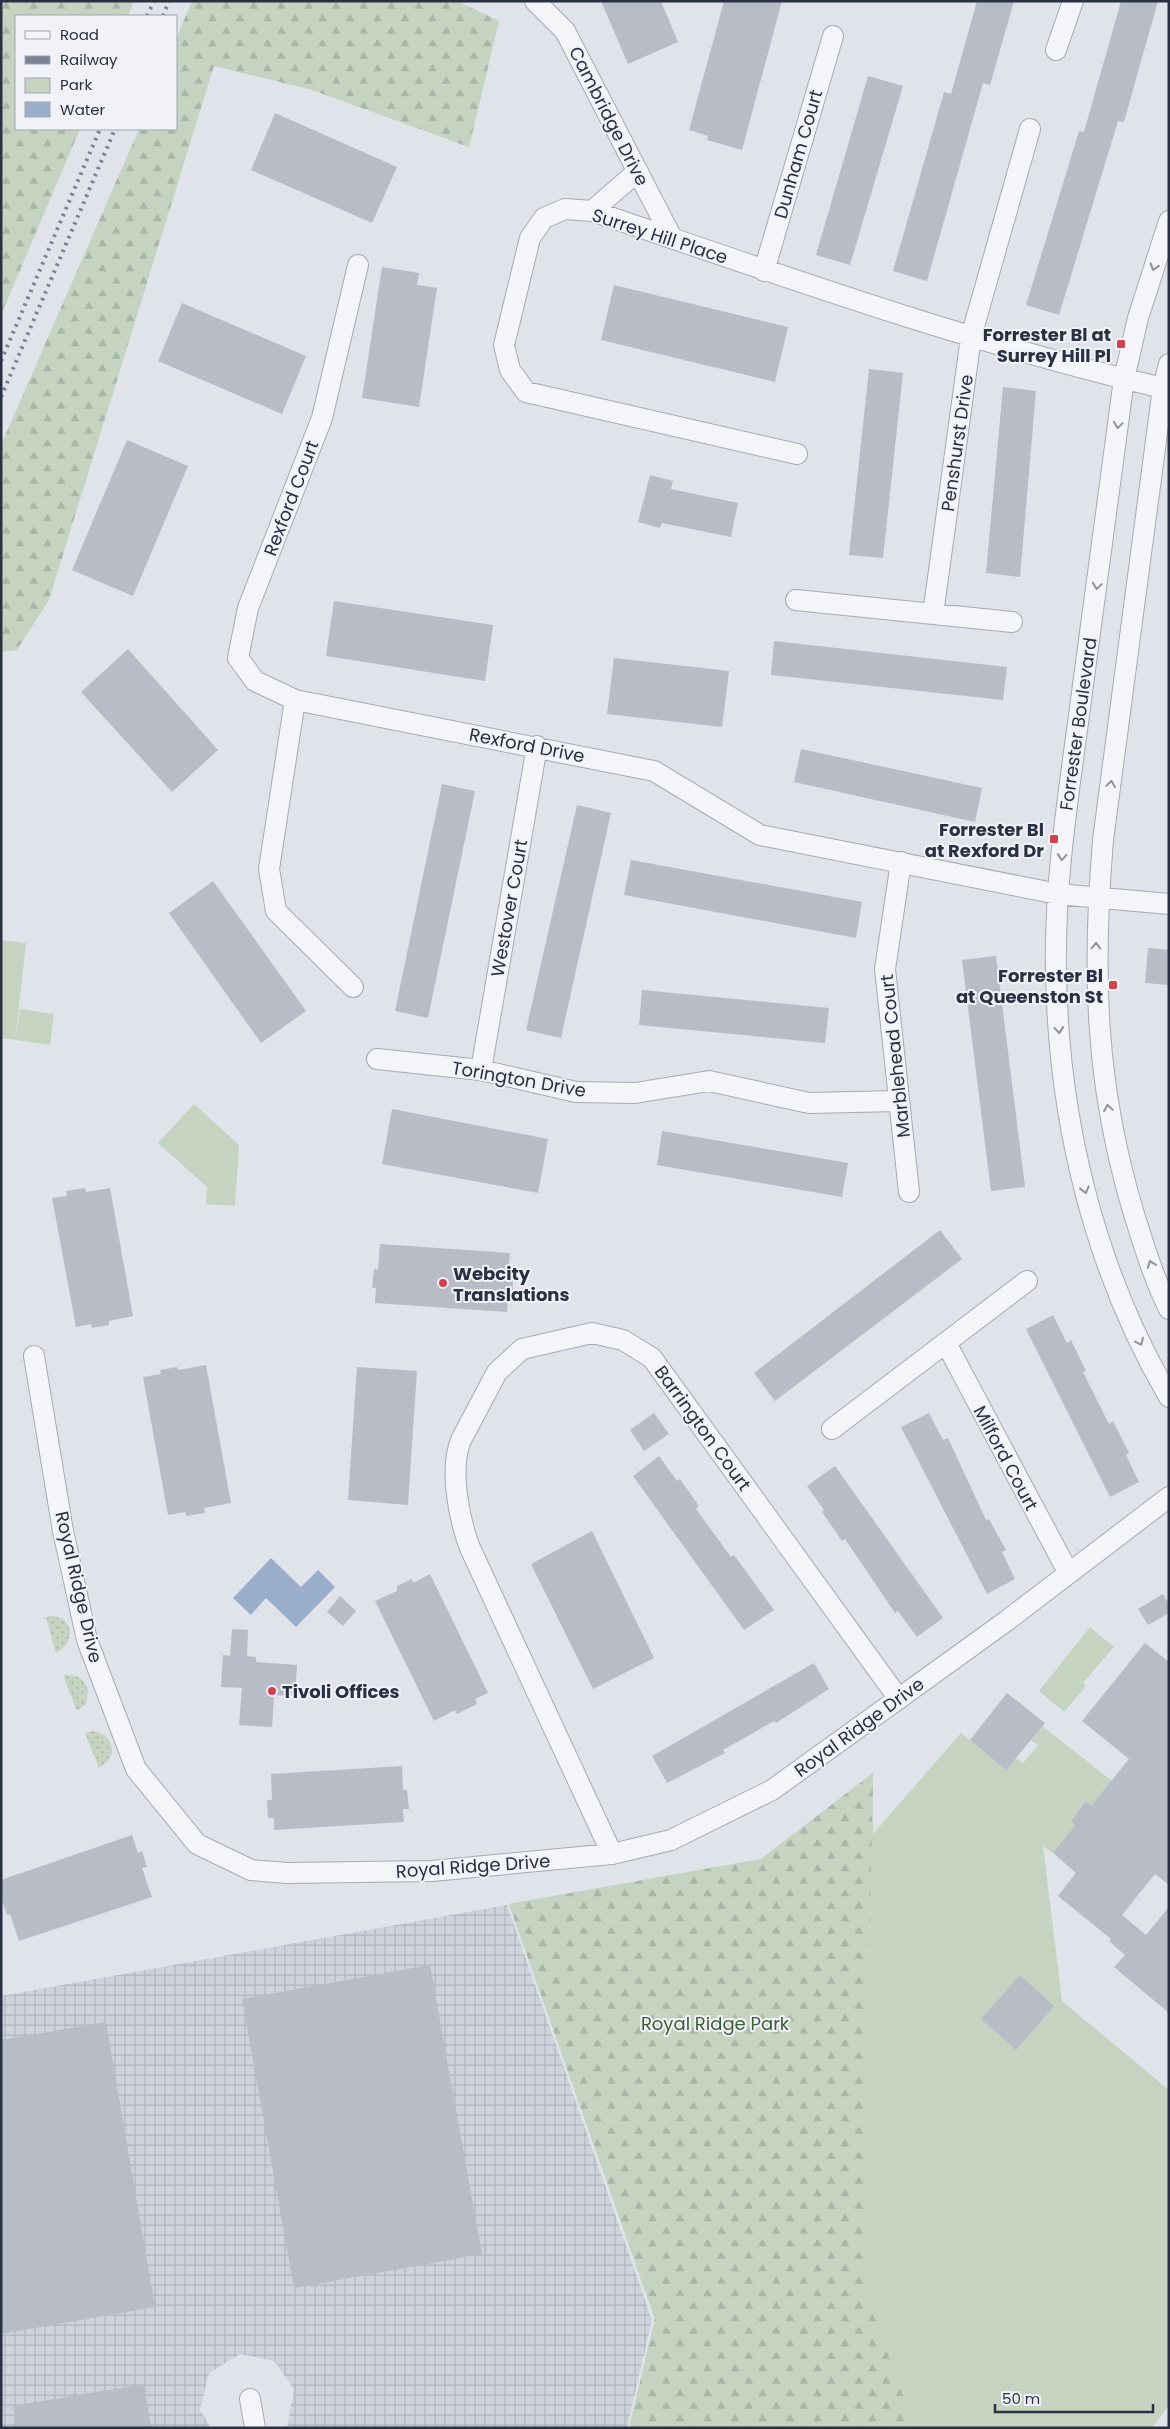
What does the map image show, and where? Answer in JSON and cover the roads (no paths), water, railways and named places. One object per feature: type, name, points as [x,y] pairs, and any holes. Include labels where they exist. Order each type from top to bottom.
[{"type":"street","name":"Cambridge Drive","points":[[535,1],[565,31],[672,238]]},
{"type":"street","points":[[1056,50],[1073,1]]},
{"type":"street","name":"Dunham Court","points":[[764,271],[833,36]]},
{"type":"street","name":"Penshurst Drive","points":[[933,614],[971,337],[1030,129]]},
{"type":"street","points":[[592,211],[638,171]]},
{"type":"street","name":"Surrey Hill Place","points":[[797,454],[526,392],[510,370],[504,345],[530,238],[544,218],[565,209],[592,211],[764,271],[971,337],[1163,388]]},
{"type":"street","name":"Forrester Boulevard","points":[[1169,220],[1138,318],[1124,379],[1064,828],[1058,894],[1056,970],[1058,1025],[1073,1143],[1103,1250],[1126,1313],[1169,1397]]},
{"type":"street","name":"Rexford Court","points":[[295,700],[255,681],[238,658],[248,608],[322,418],[358,265]]},
{"type":"street","points":[[1169,364],[1163,388],[1104,830],[1098,897],[1096,970],[1103,1077],[1112,1134],[1141,1238],[1169,1310]]},
{"type":"street","points":[[796,600],[1012,622]]},
{"type":"street","points":[[295,700],[269,869],[276,911],[353,987]]},
{"type":"street","name":"Rexford Drive","points":[[295,700],[537,746],[654,771],[760,835],[1058,894],[1169,904]]},
{"type":"street","name":"Westover Court","points":[[481,1070],[537,746]]},
{"type":"street","name":"Marblehead Court","points":[[901,862],[885,969],[909,1192]]},
{"type":"street","name":"Torington Drive","points":[[377,1059],[481,1070],[576,1092],[635,1092],[709,1081],[809,1103],[898,1101]]},
{"type":"street","points":[[832,1429],[1026,1281]]},
{"type":"street","name":"Barrington Court","points":[[612,1854],[470,1548],[458,1501],[457,1451],[461,1440],[497,1372],[522,1349],[592,1333],[623,1340],[652,1358],[899,1699]]},
{"type":"street","name":"Milford Court","points":[[946,1343],[1068,1572]]},
{"type":"street","name":"Royal Ridge Drive","points":[[34,1356],[64,1531],[87,1640],[136,1769],[197,1844],[251,1870],[286,1873],[432,1871],[612,1854],[671,1840],[772,1790],[1005,1622],[1068,1572],[1169,1497]]},
{"type":"street","points":[[250,2399],[255,2428]]},
{"type":"water","points":[[271,1558],[301,1587],[318,1570],[335,1587],[296,1627],[266,1598],[251,1615],[233,1598]]},
{"type":"railway","points":[[147,15],[154,1]]},
{"type":"railway","points":[[163,15],[169,1]]},
{"type":"railway","points":[[1,361],[100,130]]},
{"type":"railway","points":[[1,397],[115,130]]},
{"type":"place","name":"Forrester Bl at Surrey Hill Pl","points":[[1121,344]]},
{"type":"place","name":"Forrester Bl at Rexford Dr","points":[[1054,839]]},
{"type":"place","name":"Forrester Bl at Queenston St","points":[[1113,985]]},
{"type":"place","name":"Webcity Translations","points":[[443,1283]]},
{"type":"place","name":"Tivoli Offices","points":[[272,1691]]},
{"type":"park label","name":"Royal Ridge Park","points":[[715,2023]]}]
